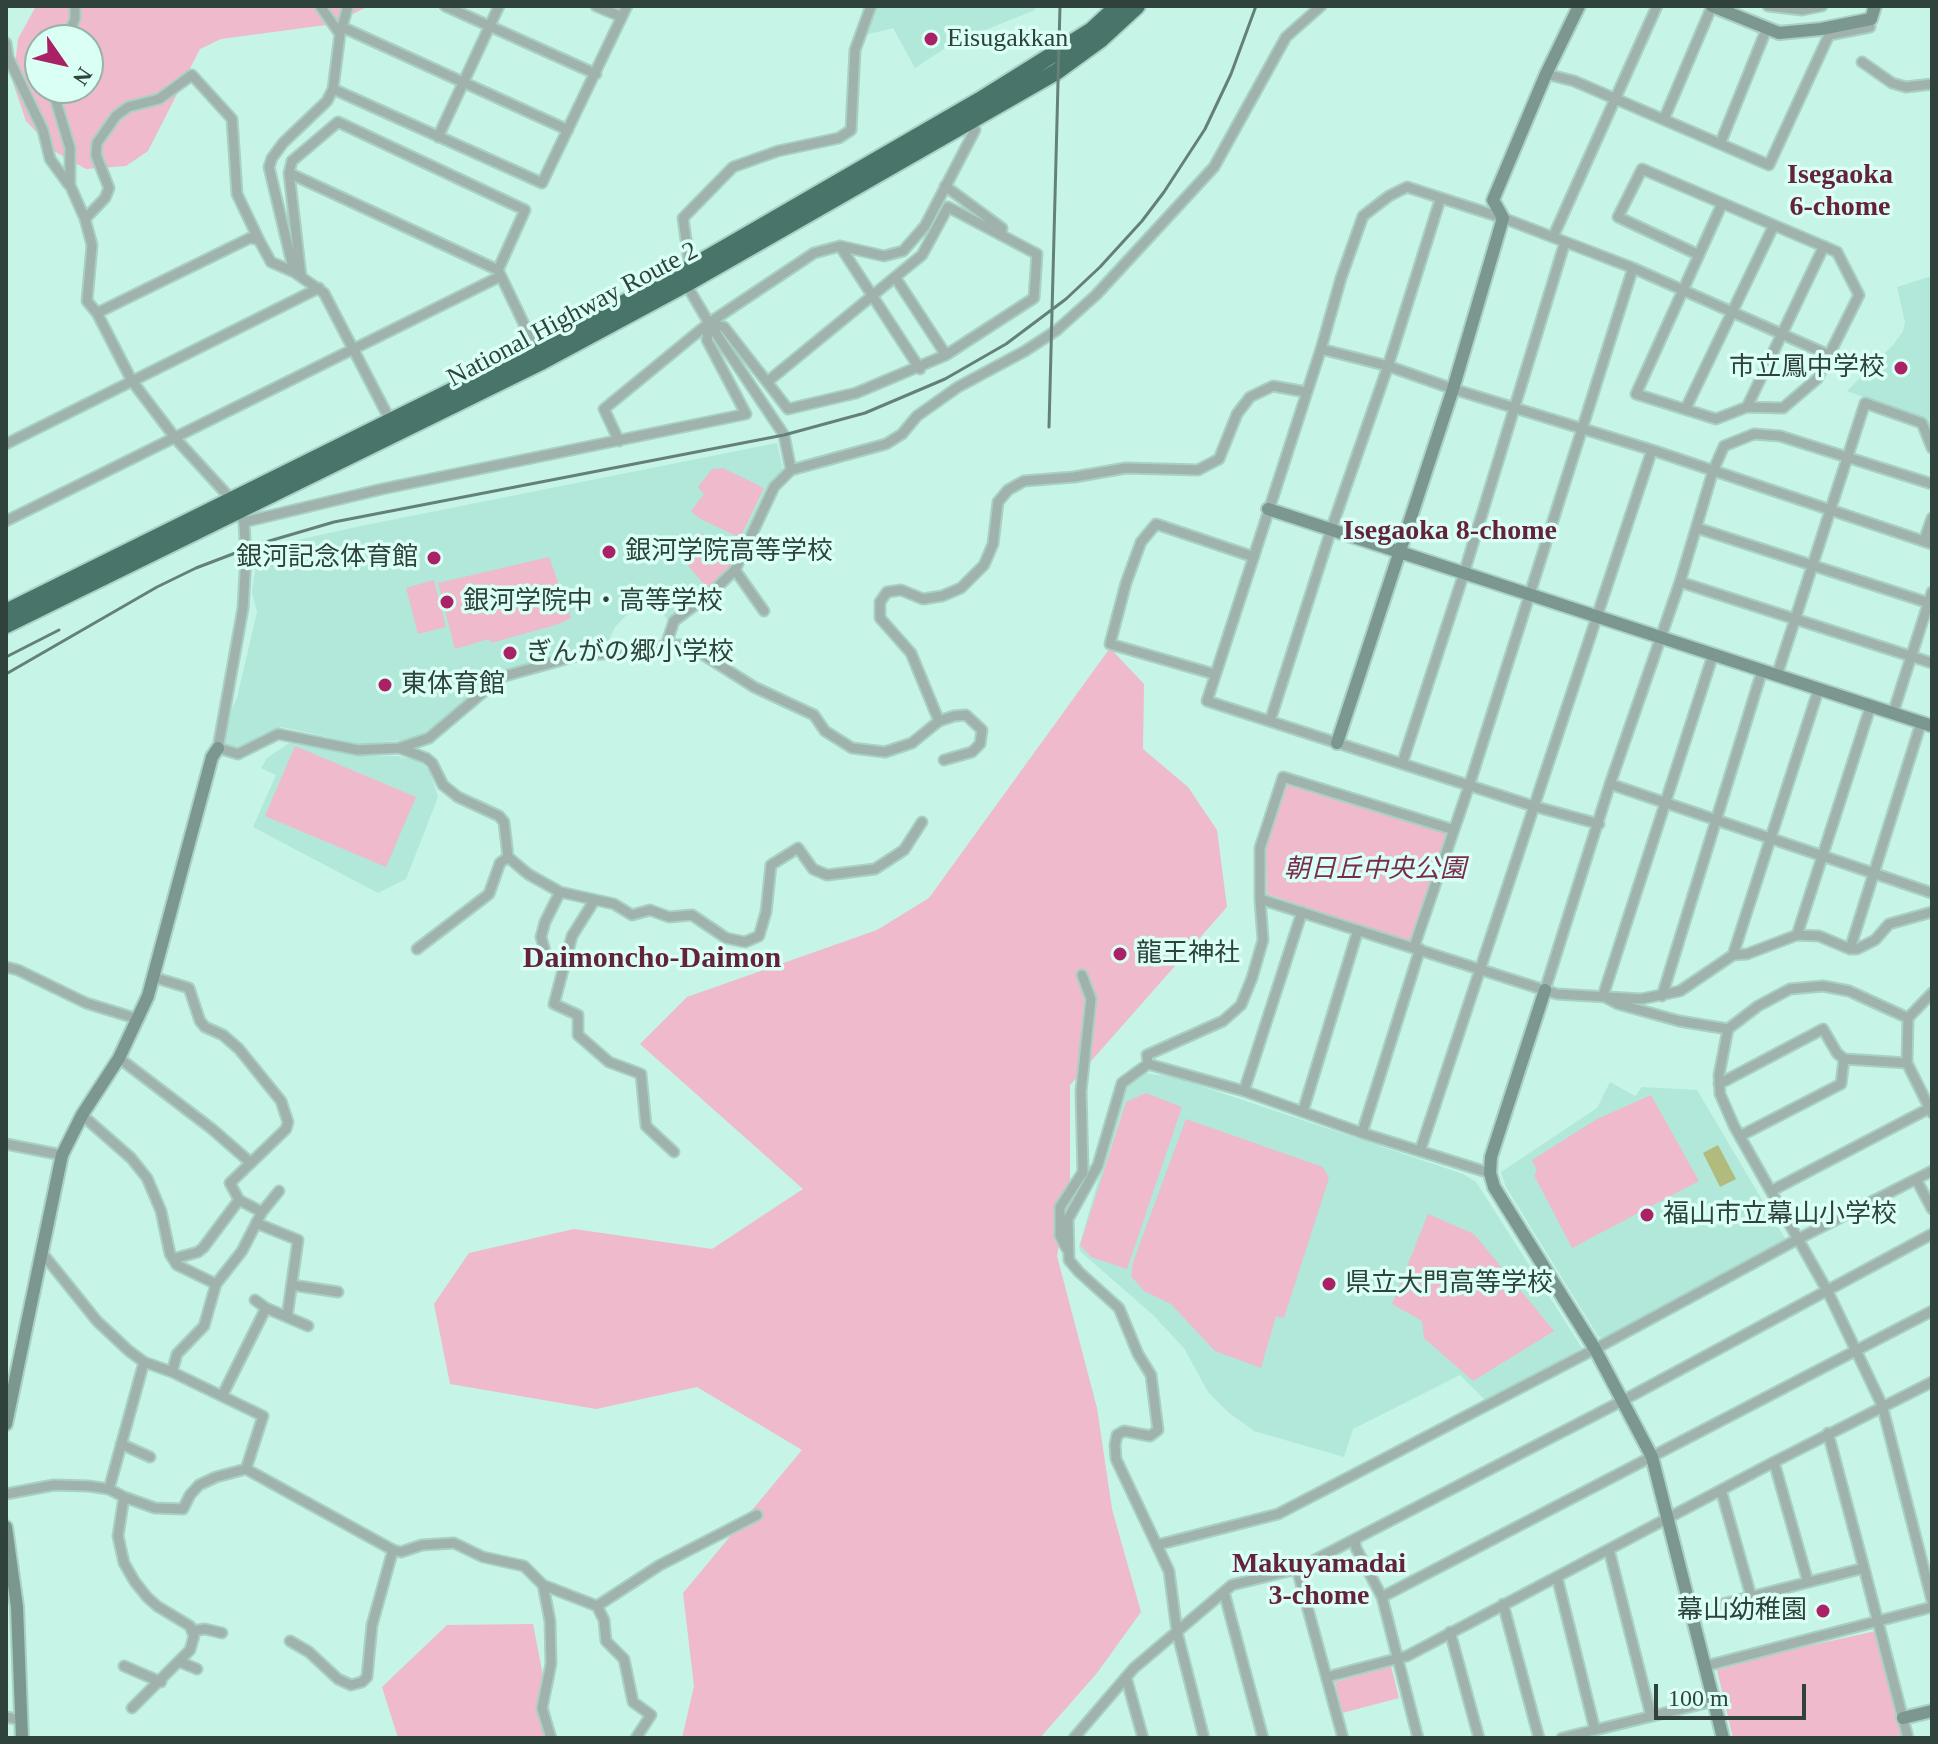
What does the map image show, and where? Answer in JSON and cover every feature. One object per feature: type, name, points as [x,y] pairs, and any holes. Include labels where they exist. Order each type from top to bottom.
[{"type":"highway","name":"National Highway Route 2","points":[[6,625],[543,361],[980,100],[1092,30],[1118,6]]},
{"type":"highway","name":"National Highway Route 2","points":[[6,612],[238,511],[390,420],[688,276],[1056,72],[1100,40],[1137,6]]},
{"type":"street","points":[[320,6],[341,30],[568,130]]},
{"type":"street","points":[[297,274],[269,167],[283,143],[327,101],[333,89],[341,30],[348,6]]},
{"type":"street","points":[[445,6],[596,74]]},
{"type":"street","points":[[438,137],[499,6]]},
{"type":"street","points":[[596,6],[622,17]]},
{"type":"street","points":[[333,89],[542,183],[627,6]]},
{"type":"street","points":[[791,470],[784,435],[709,323],[688,276],[683,218],[733,167],[778,151],[839,138],[851,130],[855,50],[871,6]]},
{"type":"street","points":[[666,645],[674,621],[735,570],[774,487],[791,470],[886,444],[902,434],[917,416],[958,387],[1057,330],[1096,295],[1214,167],[1286,37],[1321,6]]},
{"type":"street","points":[[1337,743],[1453,389],[1503,218],[1493,200],[1546,74],[1579,6]]},
{"type":"street","points":[[1553,237],[1657,6]]},
{"type":"street","points":[[1664,119],[1712,6],[1779,33],[1871,19],[1875,6]]},
{"type":"street","points":[[1768,6],[1802,10],[1822,6]]},
{"type":"street","points":[[1546,74],[1574,81],[1616,98],[1769,165],[1829,35],[1870,27]]},
{"type":"street","points":[[1720,144],[1767,28]]},
{"type":"street","points":[[6,43],[8,57],[43,130],[50,159],[70,185],[85,219],[92,245],[87,301],[97,313],[132,381],[176,439],[238,511],[246,558],[243,608],[218,748],[212,757],[153,977],[138,1019],[119,1058],[82,1115],[62,1155],[6,1424]]},
{"type":"street","points":[[1862,62],[1892,83],[1906,87],[1932,84]]},
{"type":"street","points":[[85,219],[105,198],[109,188],[96,155],[97,143],[116,116],[128,107],[159,99],[192,75],[232,119],[237,194],[271,262],[297,274],[324,293],[390,420]]},
{"type":"street","points":[[55,104],[70,148],[70,185]]},
{"type":"street","points":[[619,441],[604,409],[709,323],[814,253],[840,246],[884,256],[903,251],[925,226],[975,130],[972,119]]},
{"type":"street","points":[[6,521],[176,439],[498,274],[525,210],[338,122],[292,161],[289,173],[297,274]]},
{"type":"street","points":[[1699,255],[1618,217],[1642,169],[1837,252],[1859,295],[1817,379],[1783,408],[1747,407],[1716,419],[1636,394],[1685,289],[1722,204]]},
{"type":"street","points":[[289,173],[498,274],[536,349]]},
{"type":"street","points":[[945,186],[1002,228],[1001,235]]},
{"type":"street","points":[[1599,824],[1469,786],[1207,701],[1363,216],[1407,187],[1503,218],[1633,268],[1829,355]]},
{"type":"street","points":[[1270,721],[1440,200]]},
{"type":"street","points":[[709,323],[724,327],[788,409],[856,393],[920,369],[946,355],[1034,298],[1037,254],[948,207],[922,255],[767,382]]},
{"type":"street","points":[[1686,408],[1774,225]]},
{"type":"street","points":[[97,313],[250,238],[259,240]]},
{"type":"street","points":[[1402,764],[1565,242]]},
{"type":"street","points":[[840,246],[920,369]]},
{"type":"street","points":[[1747,407],[1824,246]]},
{"type":"street","points":[[1362,1133],[1417,948],[1633,268]]},
{"type":"street","points":[[895,277],[946,355]]},
{"type":"street","points":[[6,444],[319,288]]},
{"type":"street","points":[[238,511],[382,489],[746,414],[707,340],[709,323]]},
{"type":"street","points":[[1321,349],[1388,366],[1652,450],[1928,543],[1932,518]]},
{"type":"street","points":[[939,721],[911,653],[880,618],[880,602],[887,592],[901,590],[923,599],[942,596],[961,588],[984,565],[993,544],[998,502],[1008,490],[1024,481],[1126,468],[1198,470],[1219,459],[1237,414],[1250,397],[1273,386],[1306,392]]},
{"type":"street","points":[[1777,675],[1865,403],[1922,423],[1932,448]]},
{"type":"street","points":[[1723,1738],[1652,1457],[1595,1349],[1500,1198],[1490,1173],[1491,1157],[1610,784],[1680,582],[1713,471],[1724,446],[1754,434],[1780,436],[1932,484]]},
{"type":"street","points":[[1420,1151],[1652,450]]},
{"type":"street","points":[[1268,509],[1927,725],[1850,949]]},
{"type":"street","points":[[1214,674],[1110,644],[1126,583],[1141,542],[1156,524],[1254,557]]},
{"type":"street","points":[[1697,528],[1930,603]]},
{"type":"street","points":[[735,570],[764,611]]},
{"type":"street","points":[[1680,582],[1932,663]]},
{"type":"street","points":[[1893,713],[1932,592]]},
{"type":"street","points":[[218,748],[238,754],[278,734],[358,750],[399,748],[429,738],[501,677],[580,655],[645,652],[666,645],[688,645],[754,687],[814,715],[825,731],[852,748],[885,752],[912,743],[939,721],[966,715],[982,730],[980,744],[972,752],[944,760]]},
{"type":"street","points":[[1603,996],[1713,655]]},
{"type":"street","points":[[1662,996],[1762,671]]},
{"type":"street","points":[[1733,955],[1819,688]]},
{"type":"street","points":[[1797,935],[1871,705]]},
{"type":"street","points":[[399,748],[426,758],[432,763],[443,785],[458,797],[499,816],[504,822],[508,857],[528,874],[560,892],[614,904],[632,915],[650,910],[669,917],[692,915],[726,938],[745,942],[759,936],[766,912],[771,865],[798,848],[813,869],[827,875],[875,869],[904,850],[922,822]]},
{"type":"street","points":[[1148,1064],[1147,1055],[1223,1021],[1241,1005],[1263,940],[1260,848],[1283,777],[1454,830]]},
{"type":"street","points":[[1610,784],[1821,856],[1931,889]]},
{"type":"street","points":[[417,949],[489,894],[500,863],[508,857]]},
{"type":"street","points":[[545,951],[541,937],[560,892]]},
{"type":"street","points":[[1260,899],[1557,994],[1641,999],[1680,991],[1733,955],[1747,954],[1797,935],[1819,936],[1857,949],[1875,940],[1889,924],[1932,912]]},
{"type":"street","points":[[594,901],[572,936],[554,1004],[578,1015],[578,1035],[609,1062],[641,1074],[646,1126],[674,1152]]},
{"type":"street","points":[[1244,1091],[1302,912]]},
{"type":"street","points":[[1303,1111],[1358,930]]},
{"type":"street","points":[[6,967],[86,1003],[138,1019]]},
{"type":"street","points":[[1069,1252],[1060,1236],[1060,1207],[1083,1172],[1081,1091],[1091,999],[1082,975]]},
{"type":"street","points":[[153,977],[189,988],[200,1021],[239,1049],[281,1101],[288,1122],[286,1129],[230,1183],[239,1200],[262,1212]]},
{"type":"street","points":[[1908,1018],[1849,991],[1823,986],[1790,989],[1758,1006],[1728,1029],[1719,1084],[1720,1094],[1740,1136],[1828,1292],[1882,1405],[1932,1601]]},
{"type":"street","points":[[1771,1191],[1931,1110],[1907,1063],[1908,1018],[1932,993]]},
{"type":"street","points":[[1603,996],[1618,1004],[1679,1021],[1728,1029]]},
{"type":"street","points":[[1719,1084],[1823,1029],[1844,1059],[1907,1063]]},
{"type":"street","points":[[119,1058],[251,1163]]},
{"type":"street","points":[[1740,1136],[1841,1084],[1844,1059]]},
{"type":"street","points":[[1148,1064],[1244,1091],[1362,1133],[1490,1173]]},
{"type":"street","points":[[1148,1064],[1122,1083],[1098,1165],[1068,1219],[1069,1260],[1119,1308],[1138,1354],[1151,1375],[1158,1430],[1150,1436],[1124,1431],[1117,1435],[1116,1459],[1169,1571],[1177,1632],[1204,1738]]},
{"type":"street","points":[[82,1115],[131,1158],[147,1178],[161,1211],[173,1259],[187,1271],[216,1284]]},
{"type":"street","points":[[6,1144],[62,1155]]},
{"type":"street","points":[[1157,1545],[1278,1514],[1932,1171]]},
{"type":"street","points":[[1916,1179],[1932,1209]]},
{"type":"street","points":[[172,1372],[177,1354],[204,1326],[216,1284],[242,1251],[262,1212],[279,1191]]},
{"type":"street","points":[[173,1259],[198,1252],[239,1200]]},
{"type":"street","points":[[256,1223],[298,1240],[287,1317]]},
{"type":"street","points":[[1075,1738],[1126,1677],[1232,1585],[1297,1569],[1355,1540],[1828,1292],[1932,1234]]},
{"type":"street","points":[[43,1254],[97,1321],[129,1351],[144,1362],[172,1372],[263,1416],[246,1469]]},
{"type":"street","points":[[292,1285],[338,1292]]},
{"type":"street","points":[[255,1300],[308,1326]]},
{"type":"street","points":[[222,1396],[266,1308]]},
{"type":"street","points":[[1382,1597],[1932,1311]]},
{"type":"street","points":[[109,1489],[144,1362]]},
{"type":"street","points":[[1327,1677],[1398,1659],[1828,1433],[1932,1382]]},
{"type":"street","points":[[1828,1433],[1908,1738]]},
{"type":"street","points":[[121,1444],[150,1457]]},
{"type":"street","points":[[1774,1462],[1808,1582]]},
{"type":"street","points":[[6,1494],[54,1485],[109,1489],[155,1508],[183,1509],[199,1485],[246,1469],[393,1550],[401,1552],[422,1545],[454,1543],[483,1557],[524,1566],[543,1585],[597,1606],[604,1620],[606,1641],[624,1659],[633,1702],[651,1715],[636,1738]]},
{"type":"street","points":[[1721,1490],[1751,1596]]},
{"type":"street","points":[[124,1497],[118,1536],[124,1563],[147,1597],[190,1626],[194,1636],[190,1650],[180,1662],[132,1708]]},
{"type":"street","points":[[597,1606],[660,1565],[757,1515]]},
{"type":"street","points":[[6,1527],[8,1568],[17,1607],[22,1738]]},
{"type":"street","points":[[1355,1540],[1356,1548],[1382,1597],[1418,1738]]},
{"type":"street","points":[[290,1641],[309,1652],[338,1679],[351,1685],[362,1682],[367,1677],[372,1625],[393,1550]]},
{"type":"street","points":[[1609,1550],[1651,1716]]},
{"type":"street","points":[[1691,1612],[1864,1568]]},
{"type":"street","points":[[1297,1569],[1343,1738]]},
{"type":"street","points":[[1557,1577],[1595,1730]]},
{"type":"street","points":[[543,1585],[550,1621],[551,1664],[542,1708],[551,1738]]},
{"type":"street","points":[[1224,1592],[1263,1738]]},
{"type":"street","points":[[1503,1604],[1539,1738]]},
{"type":"street","points":[[1706,1666],[1932,1607]]},
{"type":"street","points":[[192,1631],[205,1629],[222,1633]]},
{"type":"street","points":[[1450,1632],[1479,1738]]},
{"type":"street","points":[[180,1662],[197,1669]]},
{"type":"street","points":[[124,1666],[161,1682]]},
{"type":"street","points":[[1126,1677],[1143,1738]]},
{"type":"street","points":[[1562,1738],[1714,1701]]},
{"type":"street","points":[[1903,1718],[1932,1711]]},
{"type":"street","points":[[6,1717],[22,1720]]},
{"type":"shaded area","name":"Eisugakkan","points":[[875,6],[1035,6],[1035,10],[953,43],[915,68],[893,28],[865,35]]},
{"type":"shaded area","name":"市立鳳中学校","points":[[1932,276],[1932,444],[1924,419],[1847,391],[1903,331],[1905,322],[1897,287]]},
{"type":"shaded area","name":"銀河学院中・高等学校","points":[[777,443],[783,469],[765,494],[736,564],[668,622],[652,589],[615,627],[606,646],[569,652],[493,676],[451,718],[426,733],[404,740],[360,744],[282,727],[263,734],[244,747],[225,744],[257,612],[252,592],[257,556],[289,542],[356,527]]},
{"type":"shaded area","points":[[289,743],[364,756],[397,756],[420,761],[430,772],[438,797],[406,879],[378,893],[253,827],[276,775],[261,768],[267,758]]},
{"type":"shaded area","name":"県立大門高等学校","points":[[1144,1073],[1174,1077],[1463,1174],[1476,1182],[1582,1348],[1486,1401],[1460,1375],[1353,1429],[1344,1457],[1254,1431],[1208,1392],[1184,1348],[1153,1315],[1079,1247],[1125,1087]]},
{"type":"shaded area","name":"福山市立幕山小学校","points":[[1610,1082],[1635,1096],[1642,1087],[1697,1090],[1787,1242],[1605,1340],[1598,1336],[1506,1187],[1501,1172],[1597,1108]]},
{"type":"shaded area","points":[[1718,1145],[1736,1179],[1720,1187],[1703,1153]]},
{"type":"green space","points":[[36,6],[369,6],[333,24],[221,39],[200,49],[148,151],[126,166],[86,169],[54,151],[26,121],[13,83],[18,39],[24,28],[24,104],[104,104],[104,24],[26,24]]},
{"type":"green space","points":[[723,468],[764,488],[740,538],[691,511],[704,494],[698,487],[712,469]]},
{"type":"green space","points":[[702,533],[734,563],[707,588],[678,553]]},
{"type":"green space","points":[[549,557],[571,618],[491,643],[489,639],[455,649],[438,583]]},
{"type":"green space","points":[[434,580],[446,627],[418,634],[406,588]]},
{"type":"green space","points":[[1110,648],[1144,684],[1143,749],[1188,787],[1217,830],[1227,907],[1070,1085],[1070,1182],[1057,1256],[1097,1408],[1112,1509],[1141,1612],[1097,1673],[1040,1738],[682,1738],[694,1686],[683,1593],[802,1450],[697,1387],[596,1409],[450,1384],[434,1304],[469,1253],[574,1229],[712,1249],[803,1189],[640,1044],[687,997],[877,930],[929,898]]},
{"type":"green space","points":[[295,746],[416,797],[386,867],[265,816]]},
{"type":"green space","name":"朝日丘中央公園","points":[[1287,783],[1447,833],[1410,942],[1267,894],[1266,847]]},
{"type":"green space","points":[[1146,1093],[1182,1107],[1127,1269],[1091,1257],[1080,1245],[1126,1102]]},
{"type":"green space","points":[[1651,1095],[1699,1181],[1572,1248],[1534,1175],[1537,1171],[1532,1160],[1597,1119]]},
{"type":"green space","points":[[1186,1119],[1323,1167],[1329,1178],[1284,1318],[1276,1316],[1261,1368],[1215,1351],[1171,1304],[1144,1291],[1131,1276],[1133,1262]]},
{"type":"green space","points":[[1428,1214],[1474,1234],[1554,1331],[1473,1381],[1424,1338],[1422,1321],[1392,1304]]},
{"type":"green space","points":[[533,1624],[555,1738],[398,1738],[382,1687],[447,1625]]},
{"type":"green space","points":[[1876,1631],[1903,1738],[1733,1738],[1717,1670],[1776,1653]]},
{"type":"green space","points":[[1391,1666],[1399,1698],[1342,1713],[1335,1682]]},
{"type":"railway","points":[[1049,427],[1060,6]]},
{"type":"railway","points":[[6,674],[157,587],[259,544],[334,522],[784,435],[865,413],[945,379],[1006,344],[1066,299],[1142,221],[1205,129],[1231,74],[1256,6]]},
{"type":"railway","points":[[6,657],[59,630]]},
{"type":"place","name":"Eisugakkan","points":[[931,39]]},
{"type":"place","name":"市立鳳中学校","points":[[1901,368]]},
{"type":"place","name":"銀河学院高等学校","points":[[609,552]]},
{"type":"place","name":"銀河記念体育館","points":[[434,558]]},
{"type":"place","name":"銀河学院中・高等学校","points":[[447,602]]},
{"type":"place","name":"ぎんがの郷小学校","points":[[510,653]]},
{"type":"place","name":"東体育館","points":[[385,685]]},
{"type":"place","name":"龍王神社","points":[[1120,954]]},
{"type":"place","name":"福山市立幕山小学校","points":[[1647,1215]]},
{"type":"place","name":"県立大門高等学校","points":[[1329,1284]]},
{"type":"place","name":"幕山幼稚園","points":[[1823,1611]]},
{"type":"district","name":"Isegaoka 6-chome","points":[[1840,192]]},
{"type":"district","name":"Isegaoka 8-chome","points":[[1450,532]]},
{"type":"district","name":"Daimoncho-Daimon","points":[[652,959]]},
{"type":"district","name":"Makuyamadai 3-chome","points":[[1319,1581]]}]
